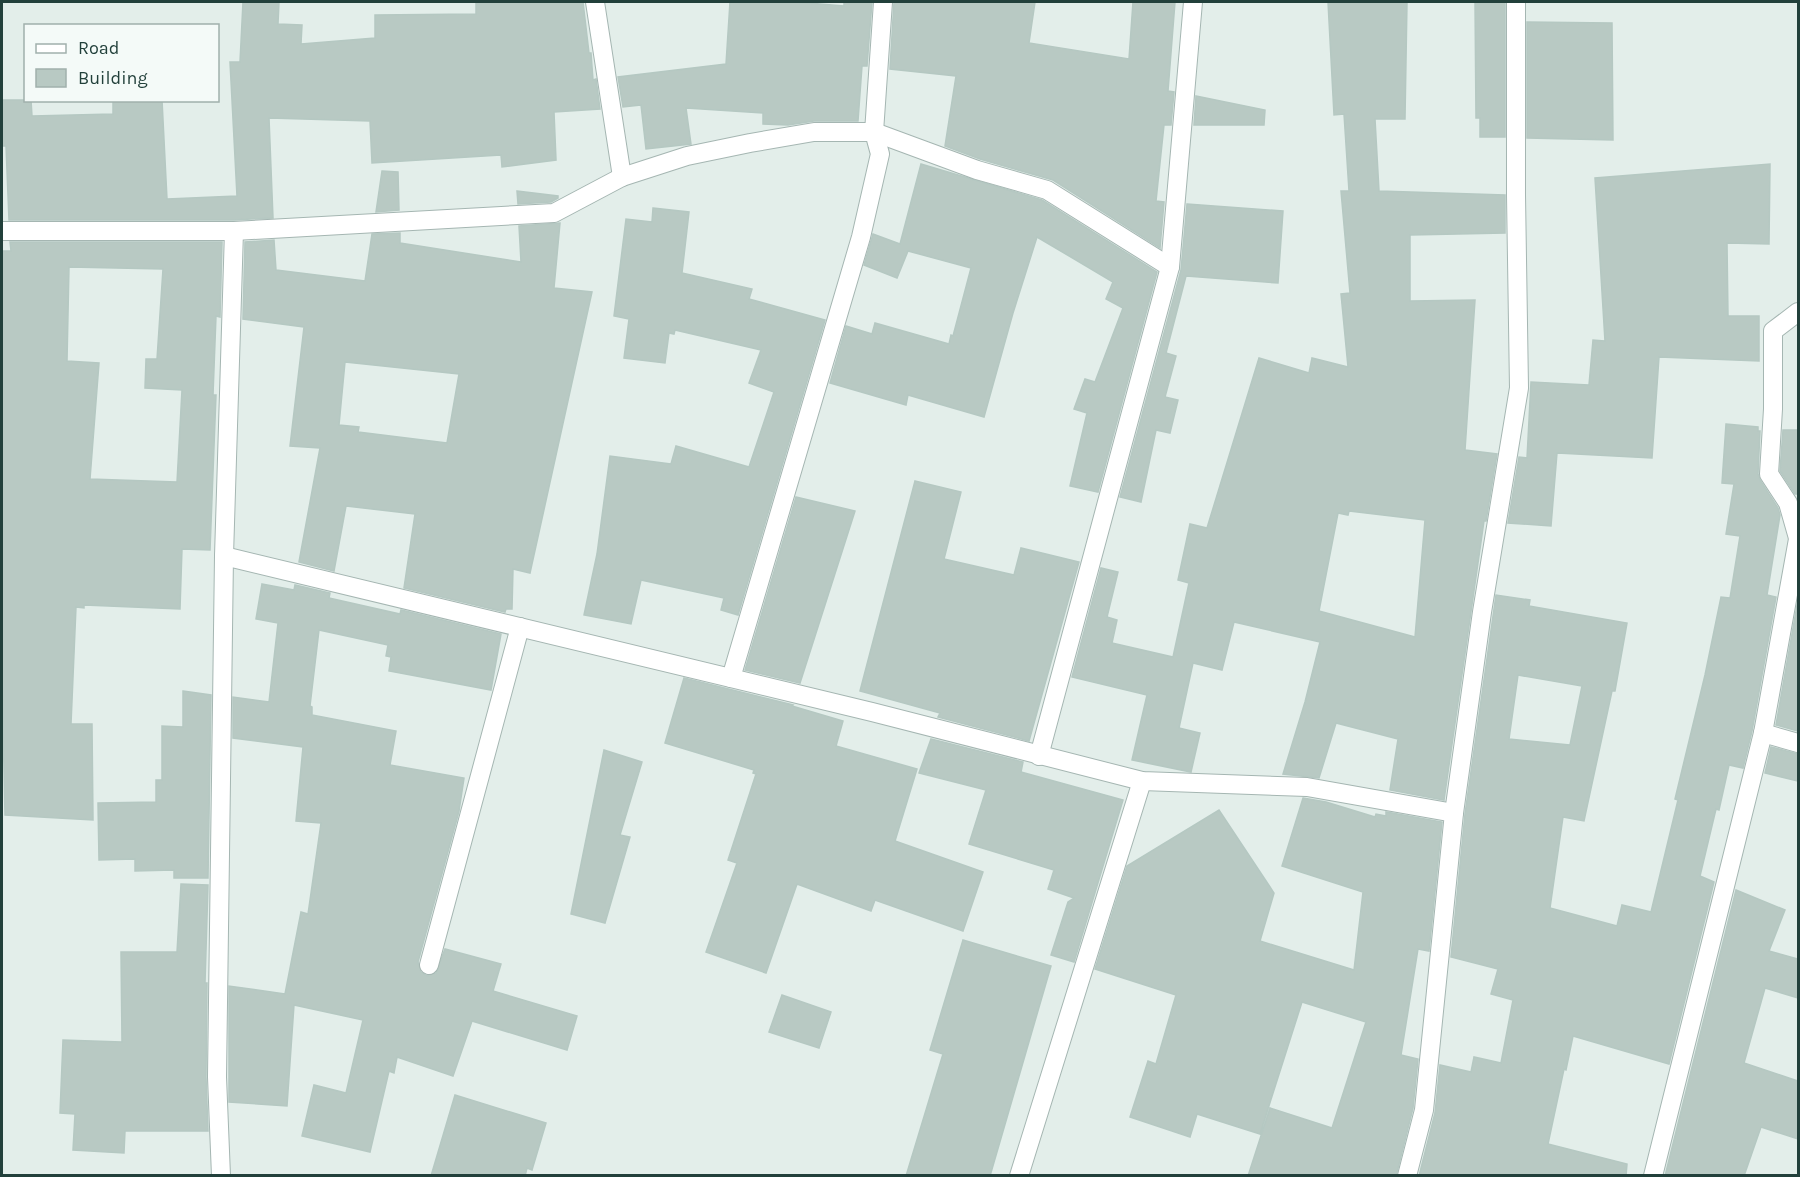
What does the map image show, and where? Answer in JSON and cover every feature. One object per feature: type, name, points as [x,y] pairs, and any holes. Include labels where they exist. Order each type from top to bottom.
[{"type":"street","points":[[595,2],[622,177]]},
{"type":"street","points":[[731,678],[861,237],[880,154],[874,132],[883,2]]},
{"type":"street","points":[[1039,756],[1170,267],[1193,2]]},
{"type":"street","points":[[1407,1176],[1424,1110],[1454,813],[1482,612],[1519,388],[1516,2]]},
{"type":"street","points":[[2,231],[234,231],[554,213],[622,177],[687,156],[750,142],[814,132],[874,132],[977,170],[1047,190],[1170,267]]},
{"type":"street","points":[[221,1176],[217,1077],[224,556],[234,231]]},
{"type":"street","points":[[1653,1176],[1763,733],[1798,538],[1788,503],[1769,474],[1773,409],[1773,331],[1798,312]]},
{"type":"street","points":[[224,556],[872,712],[1142,781],[1307,787],[1454,813]]},
{"type":"street","points":[[429,965],[520,627]]},
{"type":"street","points":[[1763,733],[1798,742]]},
{"type":"street","points":[[1019,1176],[1142,781]]},
{"type":"building","points":[[243,2],[279,2],[278,24],[302,25],[301,44],[375,38],[375,15],[476,14],[476,2],[583,2],[593,80],[596,79],[600,109],[554,112],[556,160],[502,167],[501,155],[372,163],[370,121],[269,118],[273,218],[9,220],[6,146],[2,146],[2,100],[31,102],[32,116],[113,114],[113,102],[162,102],[167,199],[237,196],[230,62],[240,62]]},
{"type":"building","points":[[730,2],[796,2],[844,6],[844,2],[872,2],[867,66],[862,66],[858,121],[763,124],[763,113],[686,108],[691,144],[646,149],[641,105],[623,107],[618,77],[726,64]]},
{"type":"building","points":[[894,2],[1035,2],[1029,43],[1129,59],[1133,2],[1175,2],[1168,91],[1174,92],[1171,125],[1164,125],[1156,201],[1164,202],[1160,248],[1053,180],[980,159],[945,146],[956,76],[890,69]]},
{"type":"building","points":[[1328,2],[1407,2],[1405,119],[1375,119],[1379,191],[1505,195],[1505,233],[1410,235],[1410,301],[1475,300],[1465,450],[1497,454],[1486,521],[1484,521],[1444,800],[1390,790],[1398,739],[1336,723],[1319,778],[1283,774],[1320,642],[1234,622],[1222,670],[1193,663],[1179,728],[1200,733],[1191,772],[1132,760],[1147,695],[1072,677],[1101,568],[1118,572],[1107,617],[1117,620],[1112,643],[1173,657],[1189,583],[1178,580],[1190,524],[1207,528],[1259,358],[1309,373],[1312,358],[1348,367],[1341,294],[1350,293],[1341,191],[1349,191],[1344,114],[1334,115]],"holes":[[[1349,511],[1425,520],[1415,637],[1319,611],[1338,513],[1348,515]]]},
{"type":"building","points":[[1475,2],[1505,2],[1505,137],[1480,137],[1480,118],[1476,118]]},
{"type":"building","points":[[1527,22],[1612,23],[1613,140],[1527,138]]},
{"type":"building","points":[[1196,96],[1265,110],[1264,125],[1194,125]]},
{"type":"building","points":[[921,164],[1042,200],[1157,272],[1098,492],[1070,486],[1087,413],[1074,409],[1085,379],[1095,382],[1123,308],[1106,299],[1113,282],[1037,237],[984,417],[908,395],[906,405],[830,383],[846,326],[872,334],[875,323],[949,344],[951,335],[953,336],[971,268],[908,251],[897,278],[864,265],[873,234],[900,244]]},
{"type":"building","points":[[1770,164],[1769,244],[1727,243],[1728,316],[1759,316],[1759,361],[1659,357],[1652,458],[1557,453],[1551,526],[1508,523],[1519,457],[1527,458],[1531,382],[1589,385],[1593,340],[1605,341],[1595,178]]},
{"type":"building","points":[[382,171],[398,172],[399,210],[376,212]]},
{"type":"building","points":[[517,191],[558,196],[558,198],[551,202],[518,204]]},
{"type":"building","points":[[1187,204],[1283,211],[1278,283],[1186,276],[1166,353],[1176,356],[1165,397],[1178,400],[1170,433],[1156,430],[1141,502],[1120,497],[1181,270]]},
{"type":"building","points":[[653,208],[689,212],[682,273],[752,289],[749,299],[825,320],[738,615],[721,610],[724,598],[641,580],[631,624],[584,615],[597,554],[610,456],[671,464],[676,446],[749,467],[774,392],[749,383],[761,350],[675,330],[674,334],[669,333],[665,363],[624,358],[629,319],[614,316],[626,219],[652,222]]},
{"type":"building","points":[[560,223],[554,288],[592,292],[530,573],[513,569],[512,609],[506,609],[505,612],[404,588],[415,514],[346,506],[334,571],[299,562],[320,448],[290,446],[304,327],[243,319],[245,242],[274,240],[276,270],[365,281],[372,234],[400,233],[400,243],[521,262],[519,226]],"holes":[[[345,362],[459,374],[447,443],[358,432],[359,427],[339,425]]]},
{"type":"building","points":[[10,242],[222,242],[220,317],[216,316],[213,395],[216,395],[210,550],[182,549],[180,609],[84,605],[84,608],[76,607],[71,724],[92,724],[93,820],[5,815],[2,680],[2,251],[11,251]],"holes":[[[69,267],[163,269],[157,359],[146,359],[145,388],[182,390],[177,482],[90,479],[99,363],[67,361]]]},
{"type":"building","points":[[1726,424],[1758,427],[1760,431],[1758,474],[1780,515],[1767,595],[1776,597],[1752,731],[1743,768],[1729,765],[1700,876],[1714,882],[1669,1064],[1573,1036],[1548,1144],[1627,1164],[1626,1176],[1419,1176],[1435,1113],[1440,1065],[1471,1072],[1474,1057],[1501,1063],[1513,1000],[1491,994],[1498,969],[1451,957],[1465,814],[1496,595],[1530,600],[1529,606],[1627,623],[1615,691],[1612,691],[1584,821],[1563,817],[1550,908],[1617,926],[1622,905],[1651,912],[1678,800],[1675,799],[1721,597],[1730,598],[1740,536],[1726,534],[1734,484],[1722,483]],"holes":[[[1518,675],[1582,686],[1570,745],[1509,739]]]},
{"type":"building","points":[[1783,430],[1798,430],[1798,494],[1795,494],[1780,471]]},
{"type":"building","points":[[915,481],[961,492],[944,559],[1014,575],[1021,548],[1079,562],[1029,741],[938,717],[940,713],[860,691]]},
{"type":"building","points":[[796,497],[855,511],[800,683],[745,670]]},
{"type":"building","points":[[262,584],[294,590],[295,585],[330,593],[329,598],[400,614],[401,610],[501,634],[491,690],[389,671],[391,657],[386,656],[388,645],[319,630],[310,706],[312,715],[396,731],[390,765],[464,778],[459,811],[418,962],[421,972],[427,976],[436,973],[445,949],[501,964],[493,991],[577,1016],[567,1050],[472,1021],[453,1076],[397,1057],[394,1073],[389,1071],[370,1152],[302,1136],[314,1085],[346,1093],[363,1020],[294,1005],[287,1106],[229,1102],[229,986],[285,994],[301,912],[308,914],[321,823],[296,821],[303,747],[233,738],[233,697],[269,702],[278,623],[256,619]]},
{"type":"building","points":[[1798,600],[1798,731],[1776,725]]},
{"type":"building","points":[[684,678],[793,705],[843,721],[836,746],[917,769],[895,841],[983,872],[963,931],[875,900],[871,911],[797,884],[766,973],[706,952],[737,863],[728,860],[756,774],[753,773],[754,770],[665,743]]},
{"type":"building","points":[[183,691],[211,695],[208,878],[174,878],[174,870],[135,871],[135,859],[99,860],[98,803],[156,802],[156,780],[162,780],[162,726],[183,727]]},
{"type":"building","points":[[931,739],[1023,762],[1021,772],[1123,800],[1074,962],[1051,955],[1068,902],[1074,898],[1048,889],[1054,870],[969,844],[986,790],[919,773]]},
{"type":"building","points":[[1771,747],[1798,754],[1798,781],[1765,773]]},
{"type":"building","points":[[604,750],[642,762],[620,835],[630,837],[605,923],[571,914]]},
{"type":"building","points":[[1303,798],[1326,802],[1375,817],[1376,814],[1386,816],[1386,812],[1442,822],[1429,951],[1418,949],[1401,1055],[1418,1059],[1413,1108],[1396,1176],[1248,1176],[1270,1108],[1332,1128],[1366,1022],[1302,1002],[1260,1134],[1197,1114],[1190,1137],[1130,1117],[1148,1061],[1156,1064],[1176,995],[1095,969],[1127,866],[1219,810],[1274,893],[1260,941],[1354,970],[1363,892],[1282,866]]},
{"type":"building","points":[[181,884],[208,885],[205,983],[207,983],[208,1131],[125,1131],[124,1153],[73,1150],[75,1114],[60,1113],[63,1040],[122,1042],[121,952],[177,952]]},
{"type":"building","points":[[1736,890],[1785,910],[1769,951],[1798,959],[1798,998],[1765,988],[1744,1063],[1798,1081],[1798,1139],[1761,1127],[1744,1176],[1665,1176]]},
{"type":"building","points":[[963,940],[1051,966],[990,1176],[906,1176],[943,1054],[930,1050]]},
{"type":"building","points":[[782,995],[831,1012],[819,1048],[769,1032]]},
{"type":"building","points":[[455,1095],[546,1123],[532,1170],[527,1168],[525,1176],[431,1176]]}]
